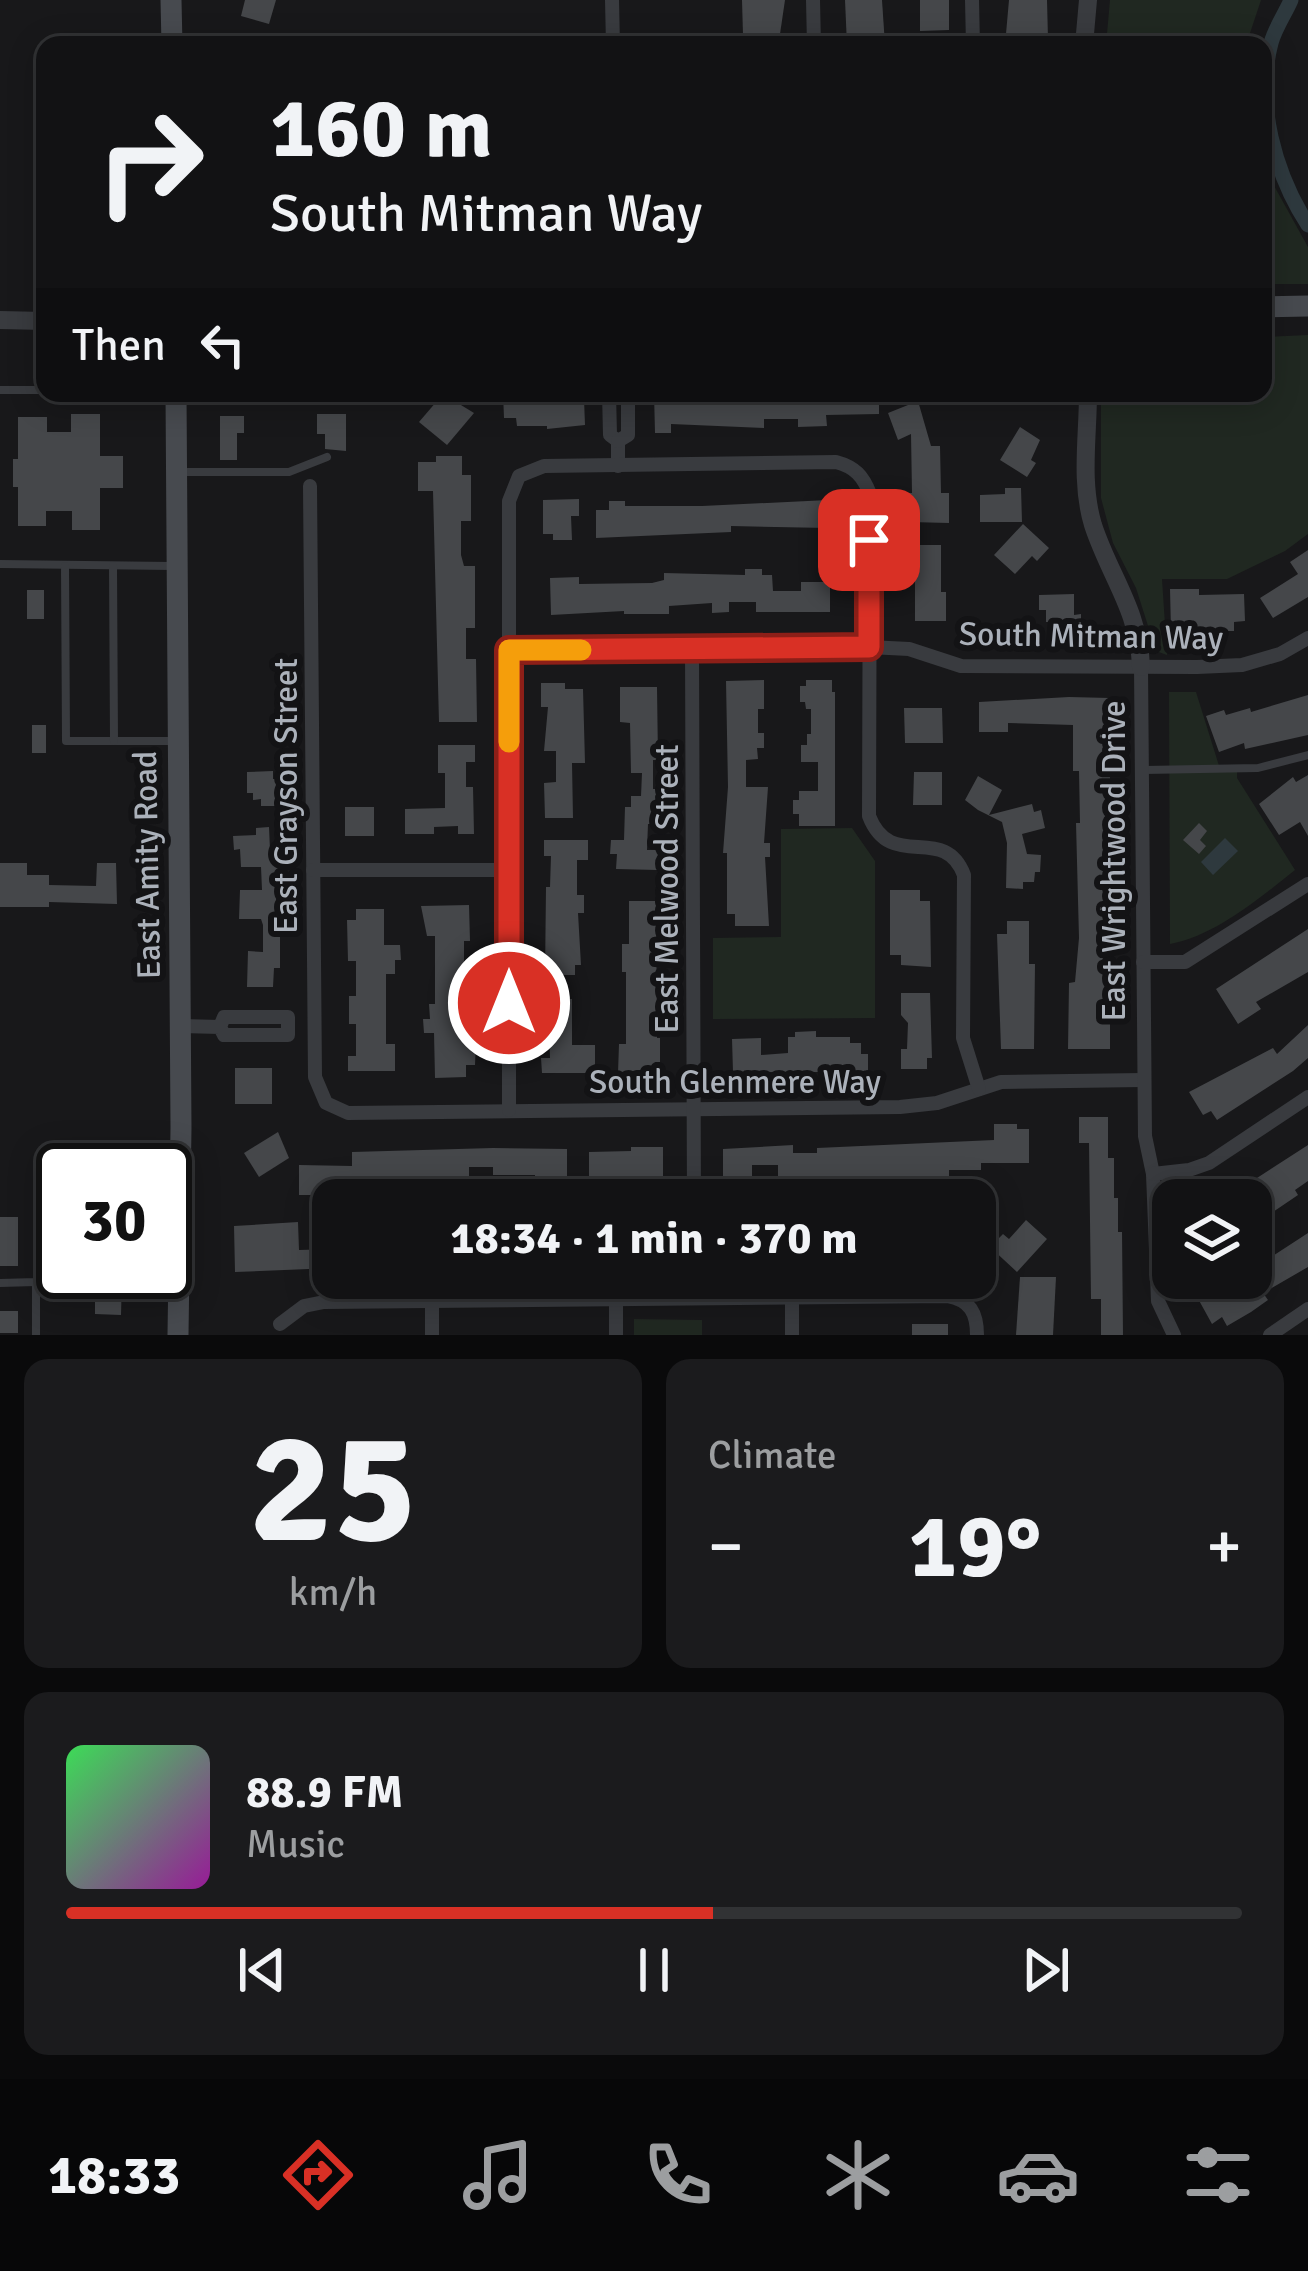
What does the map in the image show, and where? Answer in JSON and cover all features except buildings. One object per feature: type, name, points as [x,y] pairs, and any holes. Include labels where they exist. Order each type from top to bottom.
[{"type":"main road","points":[[171,0],[172,36]]},
{"type":"main road","points":[[1272,308],[1308,306]]},
{"type":"main road","name":"East Amity Road","points":[[176,402],[181,1026],[176,1143]]},
{"type":"main road","name":"East Amity Road","points":[[174,1299],[178,1335]]},
{"type":"street","points":[[612,0],[613,36]]},
{"type":"street","points":[[813,0],[814,36]]},
{"type":"street","points":[[973,0],[974,36]]},
{"type":"street","points":[[1085,36],[1088,0]]},
{"type":"street","points":[[0,320],[36,321]]},
{"type":"street","points":[[609,402],[610,435],[618,441]]},
{"type":"street","points":[[618,441],[628,435],[628,402]]},
{"type":"street","name":"East Wrightwood Drive","points":[[1088,402],[1087,498],[1105,557],[1136,623],[1141,667],[1145,1136],[1153,1174],[1158,1300],[1174,1335]]},
{"type":"street","points":[[618,441],[618,466]]},
{"type":"street","points":[[509,1109],[509,501],[519,476],[544,466],[836,462],[858,472],[870,494],[869,816],[881,839],[891,845],[943,849],[959,863],[964,875],[964,1038],[979,1089]]},
{"type":"street","name":"East Grayson Street","points":[[310,486],[315,1077],[326,1103]]},
{"type":"street","name":"South Mitman Way","points":[[509,650],[869,647],[909,650],[961,666],[1141,667],[1242,664],[1280,654],[1308,638]]},
{"type":"street","name":"East Melwood Street","points":[[692,649],[694,1179]]},
{"type":"street","points":[[313,870],[509,870]]},
{"type":"street","points":[[1144,962],[1185,962],[1308,884]]},
{"type":"street","points":[[181,1026],[220,1027],[224,1035],[288,1035],[290,1027],[314,1027]]},
{"type":"street","name":"South Glenmere Way","points":[[326,1103],[348,1113],[900,1107],[937,1103],[1001,1082],[1144,1080]]},
{"type":"street","points":[[1153,1174],[1209,1163],[1308,1097]]},
{"type":"street","points":[[280,1324],[304,1306],[325,1302],[695,1299]]},
{"type":"street","points":[[792,1299],[792,1335]]},
{"type":"street","points":[[958,1299],[974,1312],[977,1335]]},
{"type":"street","points":[[616,1300],[616,1335]]},
{"type":"street","points":[[432,1335],[433,1302]]},
{"type":"street","points":[[1270,1335],[1308,1310]]},
{"type":"lane","points":[[0,390],[36,390]]},
{"type":"lane","points":[[176,472],[289,472],[327,458]]},
{"type":"lane","points":[[0,564],[176,566]]},
{"type":"lane","points":[[65,566],[66,741],[177,741]]},
{"type":"lane","points":[[113,566],[114,741]]},
{"type":"lane","points":[[1142,770],[1258,768],[1308,755]]},
{"type":"lane","points":[[0,1283],[36,1282]]},
{"type":"lane","points":[[36,1299],[36,1335]]},
{"type":"shaded area","points":[[1110,0],[1261,0],[1249,36],[1107,36]]},
{"type":"shaded area","points":[[1272,182],[1308,247],[1308,284],[1272,284]]},
{"type":"shaded area","points":[[1308,335],[1308,534],[1285,551],[1227,579],[1162,579],[1167,655],[1156,651],[1136,588],[1113,543],[1101,498],[1101,402],[1272,402],[1272,337]]},
{"type":"shaded area","points":[[1169,692],[1196,692],[1220,769],[1237,768],[1237,778],[1295,870],[1220,924],[1170,944]]},
{"type":"shaded area","points":[[852,828],[875,861],[875,1018],[713,1019],[713,938],[781,937],[781,829]]},
{"type":"shaded area","points":[[1225,838],[1238,851],[1213,875],[1201,862]]},
{"type":"shaded area","points":[[634,1319],[702,1320],[702,1335],[634,1335]]},
{"type":"waterway","points":[[1272,40],[1291,0]]},
{"type":"waterway","points":[[1272,140],[1286,183],[1308,225]]},
{"type":"slow traffic","points":[[509,742],[509,650],[581,650]]},
{"type":"route","points":[[509,1003],[509,650],[869,647],[869,540]]}]
